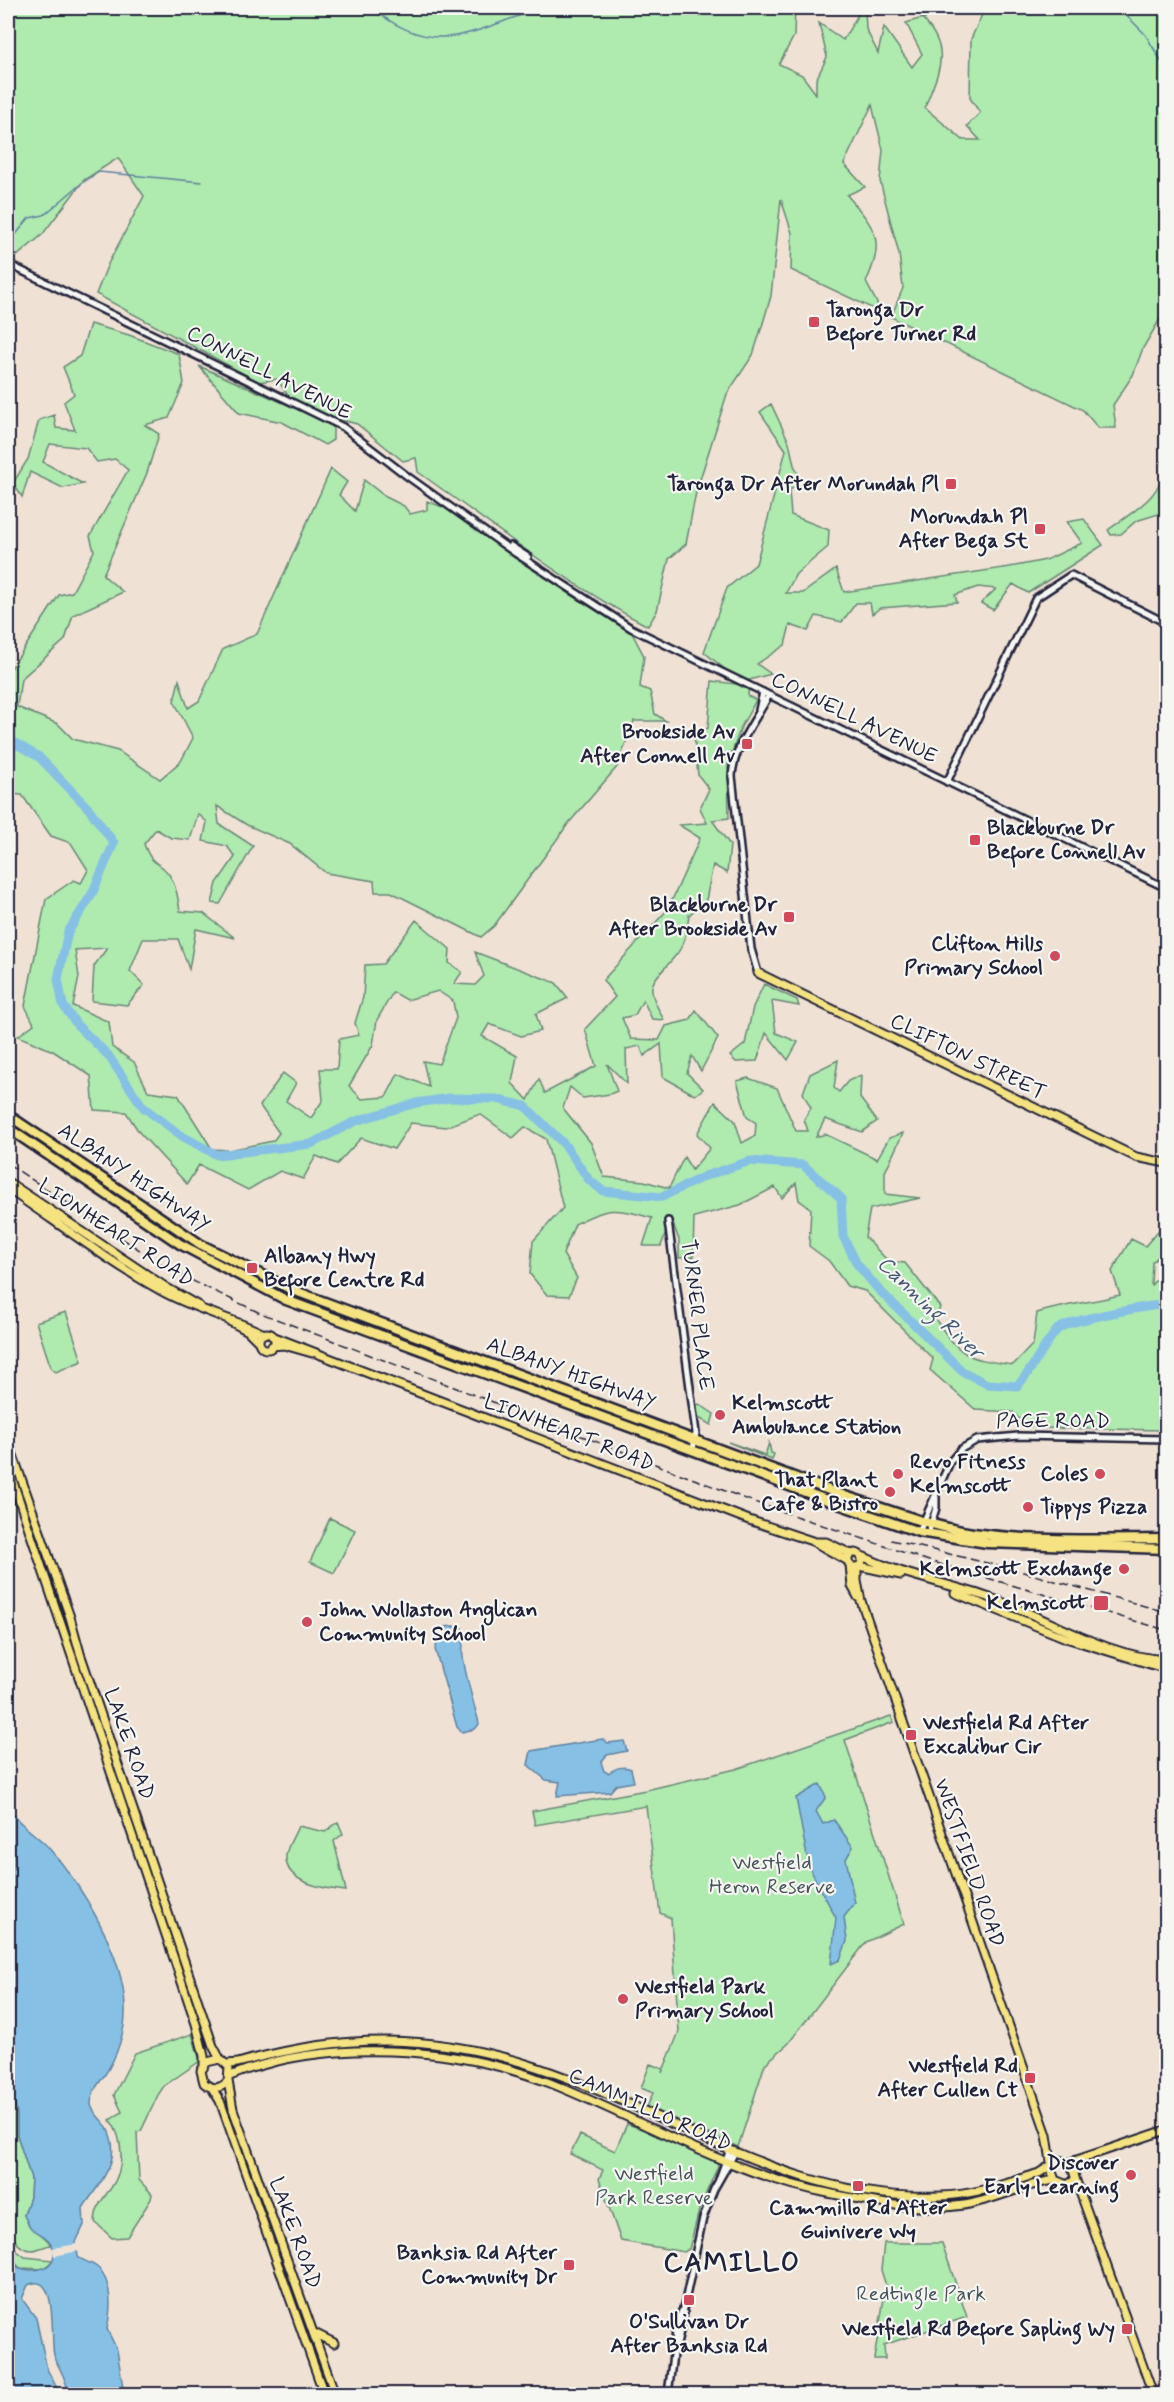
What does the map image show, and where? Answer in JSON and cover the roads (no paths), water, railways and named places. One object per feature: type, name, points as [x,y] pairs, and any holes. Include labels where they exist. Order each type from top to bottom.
[{"type":"highway","name":"ALBANY HIGHWAY","points":[[8,1115],[208,1249],[290,1289],[528,1377],[695,1444],[804,1492],[924,1533],[1008,1545],[1167,1539]]},
{"type":"highway","name":"ALBANY HIGHWAY","points":[[8,1128],[198,1255],[286,1300],[524,1389],[928,1522],[993,1535],[1167,1549]]},
{"type":"highway","points":[[84,1179],[89,1170]]},
{"type":"highway","points":[[286,1300],[290,1289]]},
{"type":"highway","points":[[524,1389],[528,1377]]},
{"type":"main road","name":"CLIFTON STREET","points":[[758,973],[1136,1157],[1167,1163]]},
{"type":"main road","name":"LIONHEART ROAD","points":[[8,1182],[206,1311]]},
{"type":"main road","name":"LIONHEART ROAD","points":[[8,1189],[157,1289],[227,1319],[248,1331],[265,1349],[284,1345],[315,1353],[749,1520],[812,1541],[853,1562]]},
{"type":"main road","name":"LIONHEART ROAD","points":[[227,1319],[241,1321],[264,1334],[303,1346],[315,1353]]},
{"type":"main road","points":[[259,1342],[264,1334]]},
{"type":"main road","points":[[272,1336],[272,1346]]},
{"type":"main road","name":"LAKE ROAD","points":[[8,1441],[220,2059]]},
{"type":"main road","name":"LAKE ROAD","points":[[8,1467],[196,2024],[204,2065]]},
{"type":"main road","points":[[853,1562],[857,1552],[906,1575],[1010,1606],[1088,1640],[1152,1659],[1167,1660]]},
{"type":"main road","points":[[853,1562],[862,1562],[862,1556]]},
{"type":"main road","points":[[853,1562],[889,1574],[906,1575]]},
{"type":"main road","name":"WESTFIELD ROAD","points":[[853,1562],[861,1601],[1047,2135],[1054,2163],[1055,2180]]},
{"type":"main road","points":[[935,1584],[1083,1644],[1167,1669]]},
{"type":"main road","points":[[1010,1606],[1011,1611],[1033,1624]]},
{"type":"main road","name":"CAMMILLO ROAD","points":[[227,2064],[321,2044],[390,2041],[446,2045],[502,2057],[546,2070],[732,2153],[806,2178],[915,2196],[944,2196],[988,2189],[1039,2173],[1054,2163]]},
{"type":"main road","name":"CAMMILLO ROAD","points":[[229,2079],[265,2065],[312,2055],[375,2051],[460,2059],[500,2067],[550,2083],[727,2162],[784,2182],[827,2193],[914,2207],[962,2205],[1055,2180]]},
{"type":"main road","points":[[211,2059],[220,2059],[227,2064],[229,2079],[221,2087],[212,2088],[202,2079],[204,2065],[211,2059]]},
{"type":"main road","name":"LAKE ROAD","points":[[229,2079],[232,2109],[335,2394]]},
{"type":"main road","name":"LAKE ROAD","points":[[212,2088],[220,2101],[324,2394]]},
{"type":"main road","points":[[1054,2163],[1068,2163],[1088,2158],[1167,2130]]},
{"type":"main road","points":[[1067,2184],[1088,2158]]},
{"type":"main road","points":[[1068,2163],[1075,2174],[1153,2394]]},
{"type":"main road","points":[[1055,2180],[1080,2190]]},
{"type":"main road","points":[[314,2333],[334,2343]]},
{"type":"street","name":"CONNELL AVENUE","points":[[8,264],[337,423],[406,476],[632,628],[1167,888]]},
{"type":"street","points":[[947,782],[1036,598],[1071,575],[1167,623]]},
{"type":"street","points":[[758,973],[751,949],[732,776],[734,762],[766,694]]},
{"type":"street","name":"TURNER PLACE","points":[[668,1221],[695,1444]]},
{"type":"street","name":"PAGE ROAD","points":[[924,1533],[948,1466],[955,1455],[969,1444],[985,1438],[1167,1439]]},
{"type":"street","name":"PAGE ROAD","points":[[924,1533],[936,1497]]},
{"type":"street","points":[[668,2394],[675,2349],[679,2340],[703,2218],[732,2153]]},
{"type":"water","points":[[444,1627],[462,1628],[464,1665],[479,1724],[475,1729],[462,1732],[457,1727],[435,1649]]},
{"type":"water","points":[[602,1739],[608,1743],[624,1741],[627,1751],[607,1755],[601,1762],[604,1771],[608,1773],[625,1767],[631,1769],[634,1782],[616,1785],[610,1792],[557,1796],[560,1782],[546,1780],[528,1765],[531,1751]]},
{"type":"water","points":[[820,1784],[826,1797],[816,1811],[823,1824],[834,1820],[853,1847],[846,1859],[855,1903],[844,1917],[847,1941],[840,1960],[831,1964],[836,1918],[809,1867],[796,1798]]},
{"type":"water","points":[[8,1805],[15,1817],[48,1847],[87,1901],[109,1944],[123,1987],[125,2016],[120,2043],[109,2069],[97,2085],[91,2100],[91,2107],[106,2126],[113,2150],[108,2170],[83,2208],[84,2225],[76,2242],[78,2257],[97,2267],[107,2282],[110,2306],[107,2329],[117,2350],[124,2394],[68,2394],[65,2379],[54,2355],[49,2296],[45,2287],[38,2283],[28,2285],[22,2299],[36,2318],[47,2369],[60,2394],[8,2394],[8,2255],[16,2266],[36,2270],[48,2265],[54,2254],[50,2242],[31,2228],[24,2215],[30,2197],[31,2178],[17,2135],[17,2113],[8,2076]]},
{"type":"waterway","points":[[372,8],[395,24],[417,34],[437,37],[456,36],[476,31],[543,8]]},
{"type":"waterway","points":[[1119,8],[1145,34],[1166,69]]},
{"type":"waterway","points":[[84,182],[99,172],[202,182]]},
{"type":"waterway","points":[[14,237],[29,218],[44,215],[82,183]]},
{"type":"waterway","points":[[8,245],[11,241]]},
{"type":"waterway","name":"Canning River","points":[[8,739],[39,757],[89,809],[114,843],[92,894],[68,932],[58,979],[63,1005],[77,1025],[108,1055],[143,1107],[182,1136],[217,1155],[311,1144],[356,1121],[416,1103],[450,1098],[496,1099],[525,1106],[565,1145],[589,1180],[603,1191],[662,1197],[705,1176],[750,1161],[803,1165],[841,1198],[843,1236],[857,1264],[878,1289],[962,1371],[987,1384],[1017,1386],[1051,1337],[1063,1326],[1089,1318],[1151,1306],[1160,1305],[1166,1310]]},
{"type":"railway","points":[[8,1164],[172,1271],[258,1312],[754,1502],[929,1561],[1166,1630]]},
{"type":"railway","points":[[891,1540],[1016,1570],[1166,1612]]},
{"type":"place","name":"Taronga Dr Before Turner Rd","points":[[814,322]]},
{"type":"place","name":"Taronga Dr After Morundah Pl","points":[[951,484]]},
{"type":"place","name":"Morundah Pl After Bega St","points":[[1040,529]]},
{"type":"place","name":"Brookside Av After Connell Av","points":[[747,744]]},
{"type":"place","name":"Blackburne Dr Before Connell Av","points":[[975,840]]},
{"type":"place","name":"Blackburne Dr After Brookside Av","points":[[789,917]]},
{"type":"place","name":"Clifton Hills Primary School","points":[[1055,956]]},
{"type":"place","name":"Albany Hwy Before Centre Rd","points":[[252,1268]]},
{"type":"place","name":"Kelmscott Ambulance Station","points":[[720,1415]]},
{"type":"place","name":"Revo Fitness Kelmscott","points":[[898,1474]]},
{"type":"place","name":"Coles","points":[[1100,1474]]},
{"type":"place","name":"That Plant Cafe & Bistro","points":[[890,1492]]},
{"type":"place","name":"Tippys Pizza","points":[[1028,1507]]},
{"type":"place","name":"Kelmscott Exchange","points":[[1124,1569]]},
{"type":"place","name":"Kelmscott","points":[[1101,1603]]},
{"type":"place","name":"John Wollaston Anglican Community School","points":[[307,1622]]},
{"type":"place","name":"Westfield Rd After Excalibur Cir","points":[[911,1735]]},
{"type":"place","name":"Westfield Park Primary School","points":[[623,1999]]},
{"type":"place","name":"Westfield Rd After Cullen Ct","points":[[1030,2078]]},
{"type":"place","name":"Discover Early Learning","points":[[1131,2175]]},
{"type":"place","name":"Cammillo Rd After Guinivere Wy","points":[[858,2186]]},
{"type":"place","name":"Banksia Rd After Community Dr","points":[[569,2265]]},
{"type":"place","name":"O'Sullivan Dr After Banksia Rd","points":[[689,2300]]},
{"type":"place","name":"Westfield Rd Before Sapling Wy","points":[[1127,2329]]},
{"type":"district","name":"CAMILLO","points":[[732,2263]]},
{"type":"park label","name":"Westfield Heron Reserve","points":[[772,1875]]},
{"type":"park label","name":"Westfield Park Reserve","points":[[654,2186]]},
{"type":"park label","name":"Redtingle Park","points":[[921,2294]]}]
